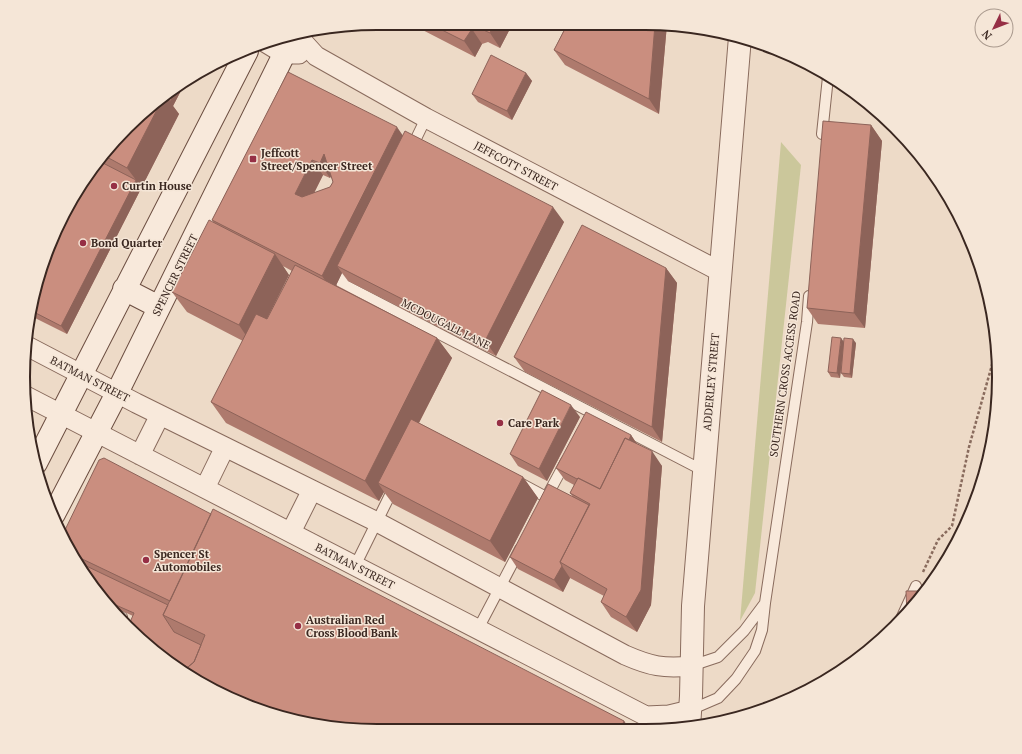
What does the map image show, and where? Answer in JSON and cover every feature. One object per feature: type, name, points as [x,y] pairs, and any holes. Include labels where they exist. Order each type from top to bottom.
[{"type":"main road","name":"ADDERLEY STREET","points":[[689,719],[693,606],[739,43]]},
{"type":"main road","name":"SPENCER STREET","points":[[56,510],[159,308],[275,48]]},
{"type":"main road","points":[[40,456],[80,374],[245,56]]},
{"type":"main road","points":[[124,290],[159,308]]},
{"type":"street","name":"JEFFCOTT STREET","points":[[300,39],[314,55],[426,118],[721,272]]},
{"type":"street","name":"JEFFCOTT STREET","points":[[275,48],[314,55]]},
{"type":"street","name":"BATMAN STREET","points":[[32,348],[117,393],[377,522],[636,660],[669,668],[691,666]]},
{"type":"street","name":"BATMAN STREET","points":[[31,399],[646,716],[669,715],[689,719]]},
{"type":"street","points":[[140,454],[160,414]]},
{"type":"street","points":[[205,488],[225,447]]},
{"type":"street","points":[[291,532],[312,490]]},
{"type":"lane","points":[[821,145],[828,81]]},
{"type":"lane","points":[[404,161],[426,118]]},
{"type":"lane","name":"MCDOUGALL LANE","points":[[355,256],[341,283],[590,416],[704,471]]},
{"type":"lane","name":"SOUTHERN CROSS ACCESS ROAD","points":[[689,719],[718,698],[736,680],[754,651],[762,630],[807,322],[810,284]]},
{"type":"lane","points":[[512,479],[545,500],[569,454]]},
{"type":"lane","points":[[355,566],[398,480]]},
{"type":"lane","points":[[478,629],[525,538]]},
{"type":"lane","points":[[908,603],[916,586]]},
{"type":"lane","name":"SOUTHERN CROSS ACCESS ROAD","points":[[691,666],[718,657],[724,652],[744,631],[765,603]]},
{"type":"path","points":[[916,586],[938,540],[952,526],[969,447],[992,366]]},
{"type":"shaded area","points":[[781,142],[801,165],[755,593],[740,621]]},
{"type":"building","points":[[442,30],[471,30],[464,41]]},
{"type":"building","points":[[484,30],[491,30],[490,33]]},
{"type":"building","points":[[564,30],[654,30],[649,99],[554,50]]},
{"type":"building","points":[[491,55],[526,73],[507,111],[472,94]]},
{"type":"building","points":[[288,72],[397,127],[322,276],[212,220]],"holes":[[[324,154],[333,182],[330,187],[302,197],[295,194],[312,160],[320,163]]]},
{"type":"building","points":[[158,109],[127,168],[108,158],[116,148]]},
{"type":"building","points":[[823,121],[871,125],[854,313],[807,308]]},
{"type":"building","points":[[405,131],[553,207],[485,341],[337,266]]},
{"type":"building","name":"Bond Quarter","points":[[104,164],[136,180],[61,326],[36,313],[42,287],[56,244],[76,203]]},
{"type":"building","points":[[209,220],[275,254],[239,325],[172,292]]},
{"type":"building","points":[[582,225],[666,268],[652,427],[514,357]]},
{"type":"building","points":[[295,265],[437,338],[365,481],[211,402],[256,314],[267,319]]},
{"type":"building","points":[[832,337],[841,338],[837,373],[828,372]]},
{"type":"building","points":[[844,338],[853,339],[850,374],[841,373]]},
{"type":"building","points":[[542,390],[571,405],[539,469],[510,454]]},
{"type":"building","points":[[586,412],[631,435],[629,440],[625,438],[600,489],[556,468]]},
{"type":"building","points":[[411,419],[523,477],[490,541],[378,483]]},
{"type":"building","points":[[625,438],[652,451],[641,590],[626,617],[601,602],[607,589],[560,562],[590,504],[570,493],[578,478],[600,489]]},
{"type":"building","points":[[104,458],[211,514],[170,601],[81,558],[76,550],[65,529],[99,460]]},
{"type":"building","points":[[548,484],[589,505],[560,562],[562,566],[554,580],[510,557]]},
{"type":"building","name":"Australian Red Cross Blood Bank","points":[[213,509],[624,721],[623,724],[377,724],[332,721],[287,712],[244,698],[203,678],[187,668],[194,662],[205,635],[163,615]]},
{"type":"building","points":[[85,566],[168,605],[163,615],[174,632],[201,645],[194,662],[187,668],[148,638],[131,621],[134,613],[115,605]]},
{"type":"building","points":[[906,591],[918,591],[907,605]]},
{"type":"place","name":"Jeffcott Street/Spencer Street","points":[[253,159]]},
{"type":"place","name":"Curtin House","points":[[114,186]]},
{"type":"place","name":"Bond Quarter","points":[[83,243]]},
{"type":"place","name":"Care Park","points":[[500,423]]},
{"type":"place","name":"Spencer St Automobiles","points":[[146,560]]},
{"type":"place","name":"Australian Red Cross Blood Bank","points":[[298,626]]}]
